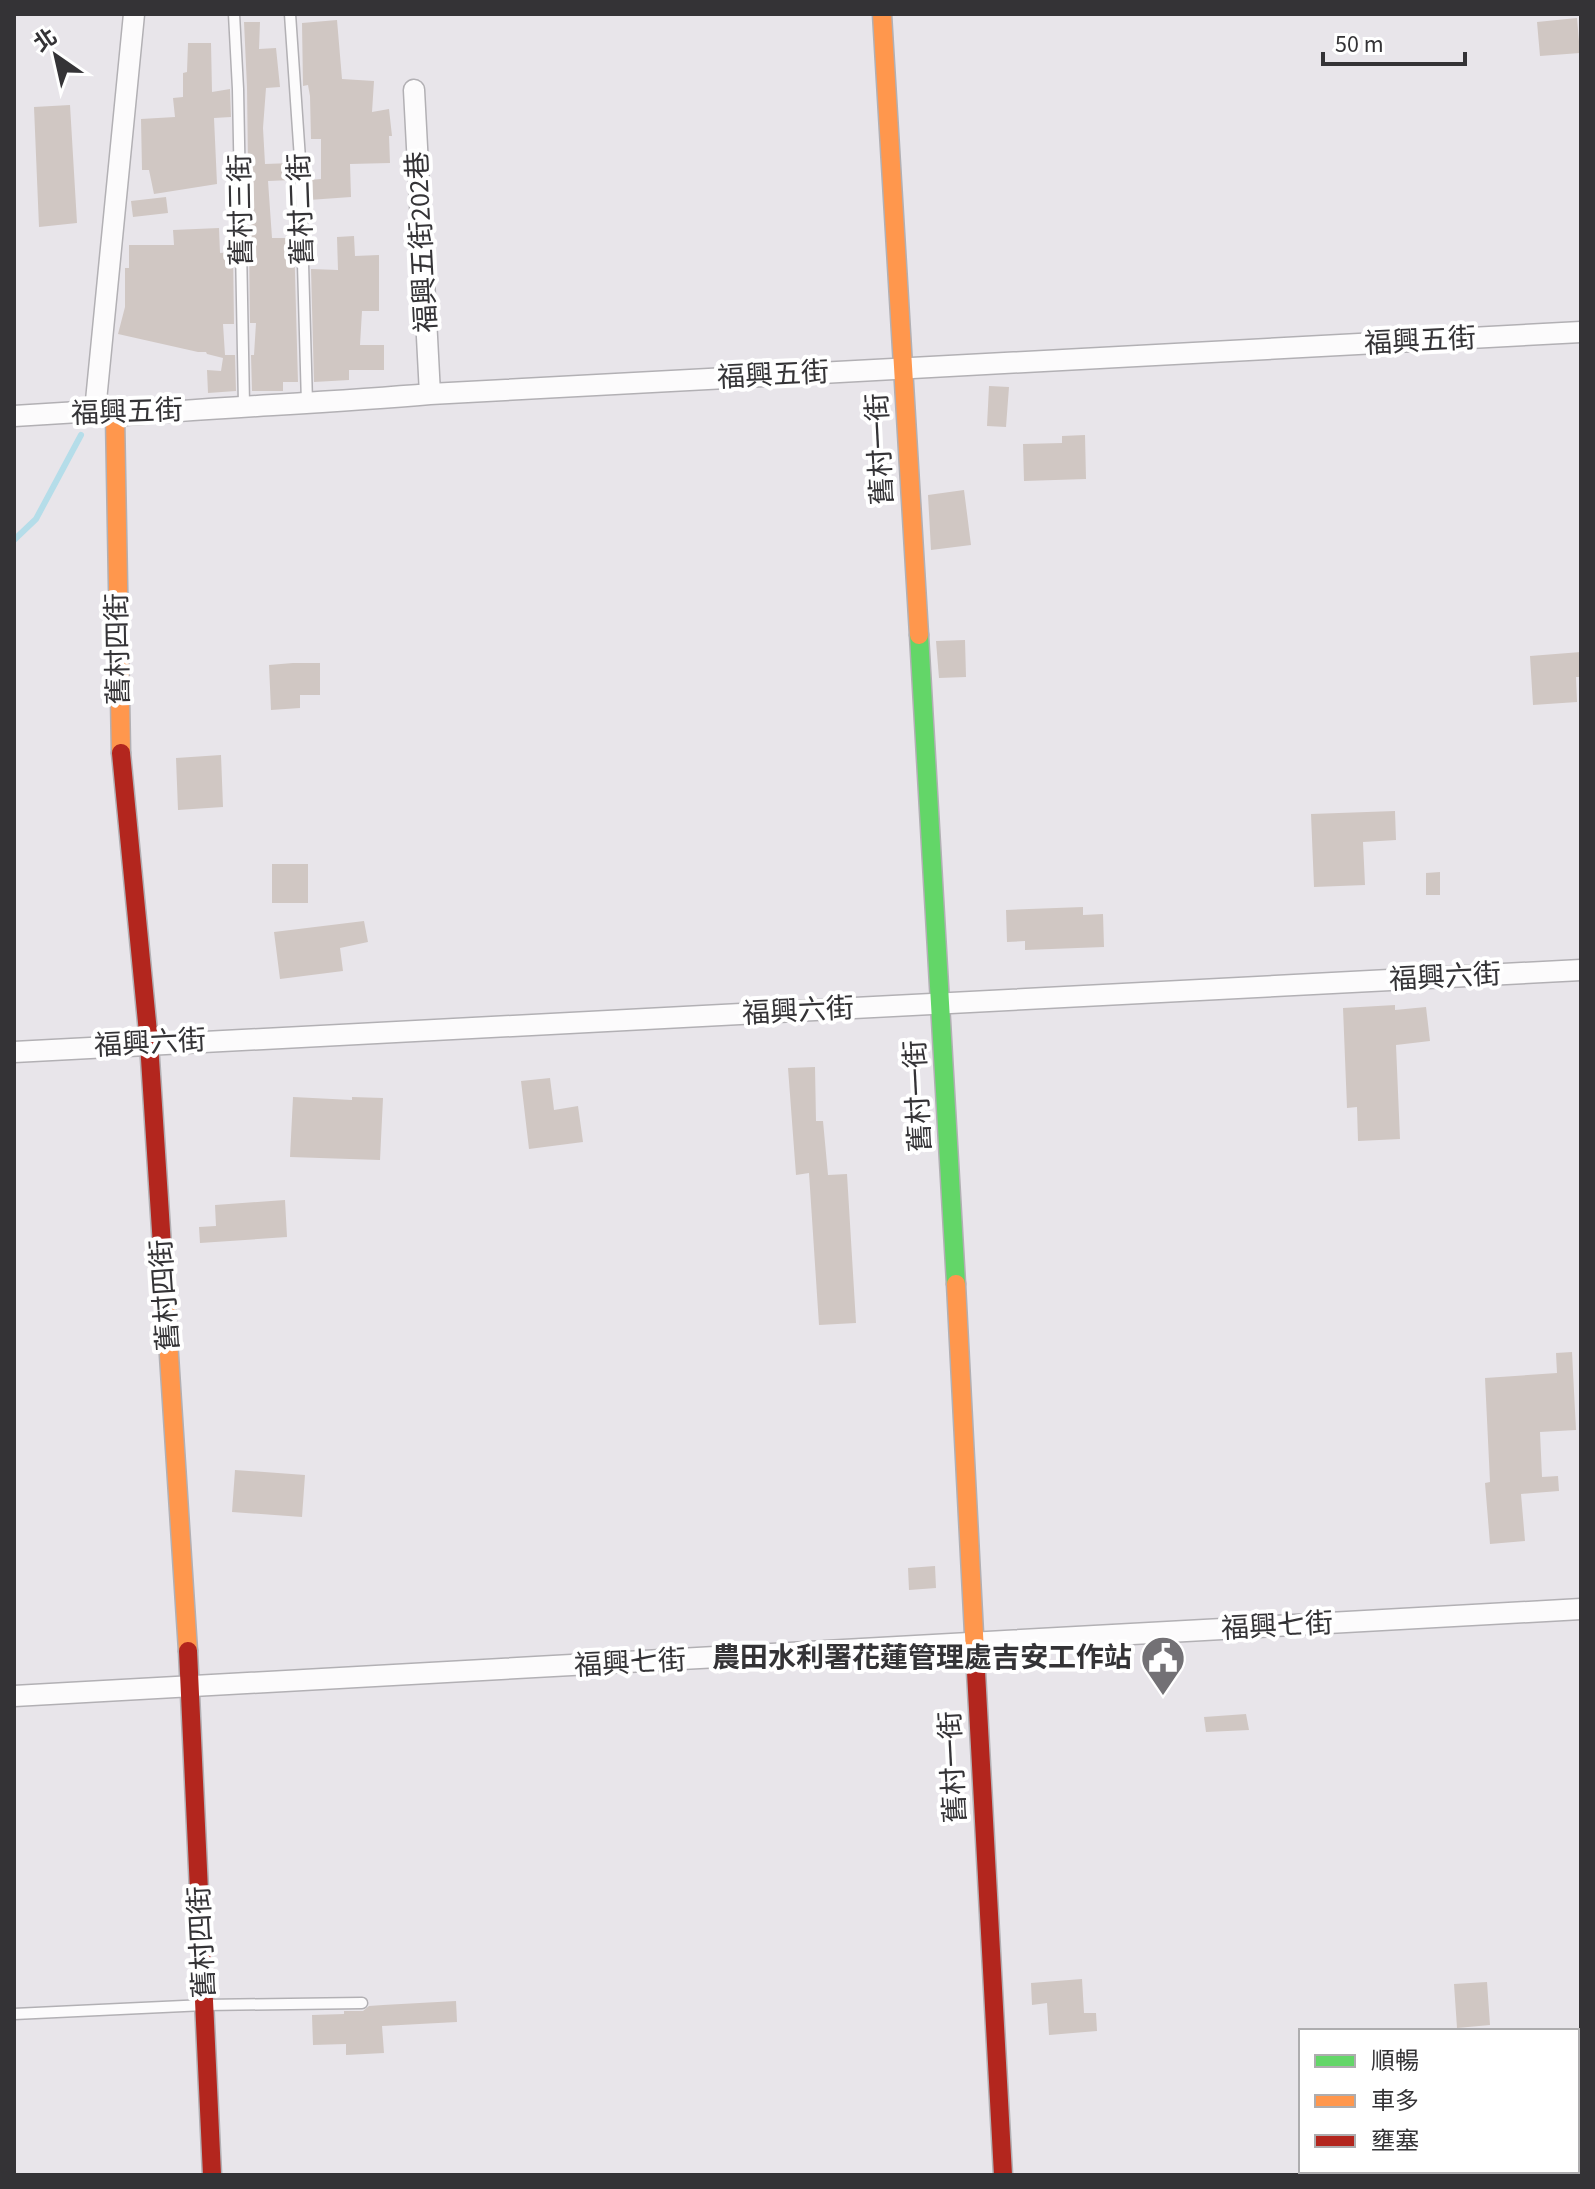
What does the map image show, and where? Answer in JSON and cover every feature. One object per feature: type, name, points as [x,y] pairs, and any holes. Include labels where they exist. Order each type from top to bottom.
[{"type":"street","points":[[95,411],[134,14]]},
{"type":"street","name":"舊村一街","points":[[882,14],[941,1005],[1003,2175]]},
{"type":"street","name":"福興五街202巷","points":[[414,90],[430,394]]},
{"type":"street","name":"福興五街","points":[[14,416],[95,411],[115,416],[244,405],[307,405],[430,394],[1581,332]]},
{"type":"street","name":"舊村四街","points":[[115,416],[119,730],[149,1043],[190,1687],[212,2175]]},
{"type":"street","name":"福興六街","points":[[14,1052],[1581,970]]},
{"type":"street","name":"福興七街","points":[[14,1696],[1581,1609]]},
{"type":"lane","name":"舊村三街","points":[[234,14],[244,405]]},
{"type":"lane","name":"舊村二街","points":[[290,14],[300,159],[307,405]]},
{"type":"lane","points":[[14,2014],[205,2005],[362,2003]]},
{"type":"building","points":[[1577,18],[1580,53],[1540,56],[1537,22]]},
{"type":"building","points":[[337,20],[342,79],[374,81],[372,112],[389,109],[392,136],[389,136],[390,163],[350,164],[351,197],[309,200],[309,180],[321,179],[321,139],[311,139],[310,96],[308,85],[303,86],[302,23]]},
{"type":"building","points":[[244,22],[260,22],[259,49],[276,48],[280,87],[266,88],[263,128],[265,164],[292,163],[292,180],[268,181],[272,238],[294,238],[298,382],[283,382],[283,391],[252,391],[251,355],[254,355],[256,323],[250,323]]},
{"type":"building","points":[[188,43],[211,43],[212,92],[230,89],[231,117],[214,118],[217,184],[154,194],[149,170],[142,170],[141,119],[175,117],[173,98],[183,97]]},
{"type":"building","points":[[70,105],[77,223],[39,227],[34,107]]},
{"type":"building","points":[[166,197],[168,213],[133,217],[131,201]]},
{"type":"building","points":[[219,228],[220,253],[233,252],[234,324],[223,324],[225,355],[235,355],[236,391],[208,393],[207,370],[221,371],[223,358],[118,334],[125,307],[125,268],[129,268],[129,245],[174,245],[173,230]]},
{"type":"building","points":[[354,236],[355,256],[379,255],[379,311],[362,311],[360,345],[384,345],[384,370],[349,370],[349,380],[314,382],[311,269],[338,270],[337,237]]},
{"type":"building","points":[[989,386],[1009,387],[1006,427],[987,426]]},
{"type":"building","points":[[1085,435],[1086,479],[1024,481],[1023,444],[1062,443],[1062,436]]},
{"type":"building","points":[[964,490],[971,545],[931,550],[928,495]]},
{"type":"building","points":[[965,640],[966,677],[939,678],[936,641]]},
{"type":"building","points":[[1581,652],[1581,677],[1576,677],[1577,702],[1533,705],[1530,656]]},
{"type":"building","points":[[320,663],[320,695],[300,695],[300,708],[271,710],[269,665]]},
{"type":"building","points":[[221,755],[223,807],[178,810],[176,758]]},
{"type":"building","points":[[1395,811],[1396,840],[1363,842],[1365,885],[1314,887],[1311,814]]},
{"type":"building","points":[[272,864],[308,864],[308,903],[272,903]]},
{"type":"building","points":[[1440,872],[1440,895],[1426,895],[1426,873]]},
{"type":"building","points":[[1083,907],[1083,915],[1103,914],[1104,947],[1025,950],[1025,941],[1007,942],[1006,910]]},
{"type":"building","points":[[364,921],[368,942],[340,948],[343,971],[280,979],[274,932]]},
{"type":"building","points":[[1395,1005],[1395,1010],[1426,1007],[1430,1041],[1396,1045],[1400,1139],[1358,1141],[1357,1107],[1347,1108],[1343,1008]]},
{"type":"building","points":[[815,1067],[816,1121],[823,1121],[828,1175],[847,1174],[856,1323],[819,1325],[809,1173],[796,1175],[788,1068]]},
{"type":"building","points":[[550,1078],[554,1110],[578,1106],[583,1142],[529,1149],[521,1081]]},
{"type":"building","points":[[293,1097],[383,1098],[380,1160],[290,1157]]},
{"type":"building","points":[[285,1200],[287,1237],[200,1243],[199,1227],[216,1226],[215,1205]]},
{"type":"building","points":[[1572,1352],[1576,1430],[1540,1432],[1542,1477],[1558,1476],[1559,1491],[1521,1494],[1525,1541],[1490,1544],[1485,1483],[1490,1482],[1485,1378],[1557,1373],[1556,1353]]},
{"type":"building","points":[[235,1470],[305,1475],[302,1517],[232,1512]]},
{"type":"building","points":[[935,1566],[936,1588],[909,1590],[908,1568]]},
{"type":"building","points":[[1246,1714],[1249,1730],[1206,1732],[1204,1717]]},
{"type":"building","points":[[1082,1979],[1084,2013],[1096,2013],[1097,2031],[1049,2035],[1047,2003],[1032,2005],[1031,1983]]},
{"type":"building","points":[[1487,1982],[1490,2025],[1457,2028],[1454,1984]]},
{"type":"building","points":[[456,2001],[457,2022],[382,2026],[384,2053],[346,2055],[346,2044],[313,2045],[312,2015],[363,2011],[369,2006]]},
{"type":"waterway","points":[[14,540],[36,519],[81,435]]},
{"type":"traffic: fast","points":[[919,635],[956,1284]]},
{"type":"traffic: slow","points":[[882,14],[919,635]]},
{"type":"traffic: slow","points":[[115,416],[121,753]]},
{"type":"traffic: slow","points":[[956,1284],[975,1653]]},
{"type":"traffic: slow","points":[[165,1293],[188,1651]]},
{"type":"traffic: jam","points":[[121,753],[149,1043],[165,1293]]},
{"type":"traffic: jam","points":[[188,1651],[212,2175]]},
{"type":"traffic: jam","points":[[975,1653],[1003,2175]]},
{"type":"place","name":"農田水利署花蓮管理處吉安工作站","points":[[1163,1697]]}]
